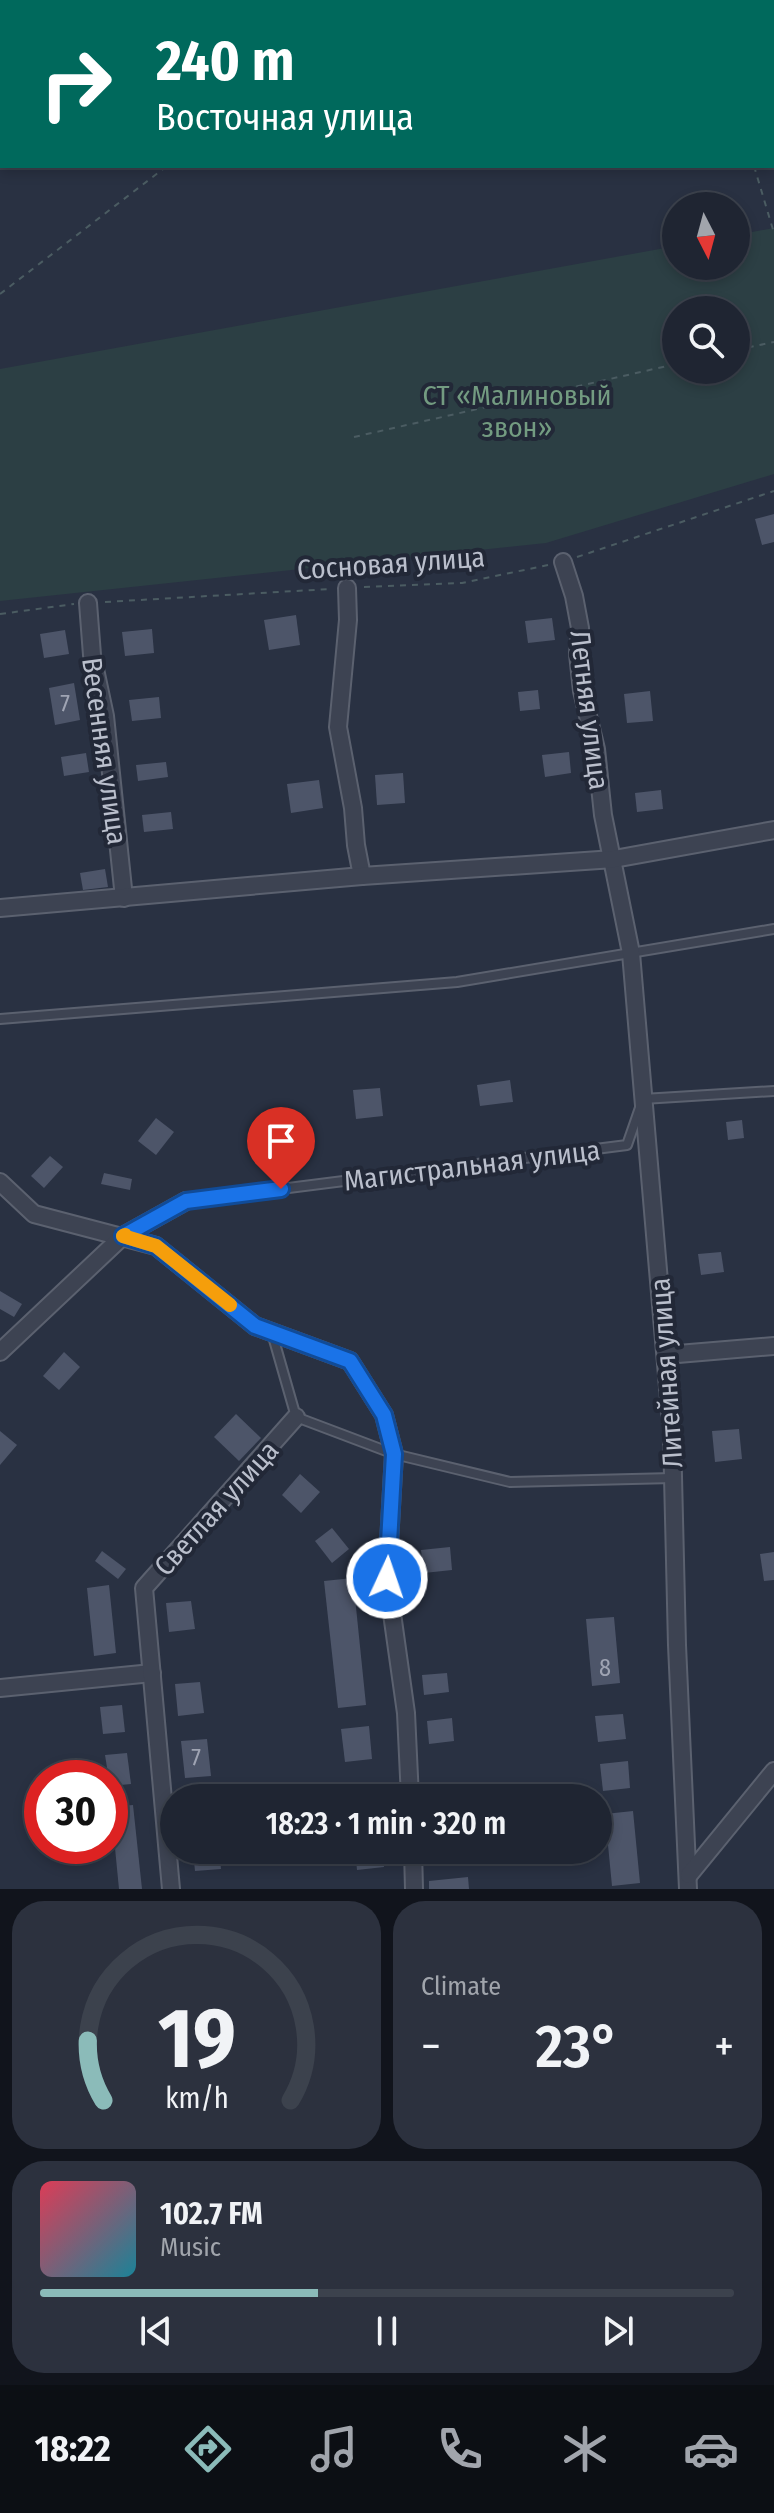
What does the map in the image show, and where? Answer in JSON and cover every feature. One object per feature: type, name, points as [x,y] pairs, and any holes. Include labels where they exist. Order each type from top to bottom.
[{"type":"street","name":"Летняя улица","points":[[563,562],[580,628],[578,654],[582,691],[596,749],[603,815],[614,859]]},
{"type":"street","points":[[347,588],[348,620],[338,727],[362,876]]},
{"type":"street","name":"Весенняя улица","points":[[88,603],[92,655],[105,716],[124,898]]},
{"type":"street","points":[[0,908],[362,876],[614,859],[774,830]]},
{"type":"street","name":"Литейная улица","points":[[614,859],[631,953],[666,1355],[689,1882]]},
{"type":"street","points":[[0,1182],[34,1214],[156,1246],[255,1326],[350,1361],[384,1415],[394,1454],[387,1578],[406,1713],[409,1784]]},
{"type":"street","points":[[0,1352],[123,1236],[186,1201]]},
{"type":"street","points":[[666,1355],[774,1346]]},
{"type":"street","name":"Светлая улица","points":[[171,1889],[144,1588],[296,1417]]},
{"type":"street","points":[[0,1688],[152,1673]]},
{"type":"street","points":[[689,1882],[774,1771]]},
{"type":"street","points":[[413,1864],[414,1889]]},
{"type":"lane","points":[[0,1019],[457,982],[774,929]]},
{"type":"lane","points":[[643,1099],[774,1091]]},
{"type":"lane","name":"Магистральная улица","points":[[186,1201],[627,1145],[643,1099]]},
{"type":"lane","points":[[272,1332],[296,1417],[394,1454],[510,1482],[673,1478]]},
{"type":"path","points":[[0,294],[164,168]]},
{"type":"path","points":[[755,168],[774,233]]},
{"type":"path","points":[[750,347],[774,342]]},
{"type":"path","points":[[354,437],[662,367]]},
{"type":"path","name":"Сосновая улица","points":[[0,614],[88,603],[462,583],[563,562],[774,491]]},
{"type":"green space","name":"СТ «Малиновый звон»","points":[[774,228],[774,474],[546,543],[0,601],[0,369],[662,249],[662,280],[750,280],[750,232]]},
{"type":"building","points":[[774,514],[774,542],[762,545],[755,519]]},
{"type":"building","points":[[296,615],[300,645],[269,650],[264,620]]},
{"type":"building","points":[[552,618],[555,640],[528,643],[525,621]]},
{"type":"building","points":[[152,629],[154,653],[125,656],[122,632]]},
{"type":"building","points":[[65,630],[69,654],[44,658],[40,634]]},
{"type":"building","points":[[74,683],[80,720],[55,725],[49,688]]},
{"type":"building","points":[[538,690],[540,709],[520,711],[518,692]]},
{"type":"building","points":[[650,691],[653,721],[627,723],[624,694]]},
{"type":"building","points":[[159,697],[161,718],[132,721],[129,700]]},
{"type":"building","points":[[569,752],[571,773],[545,777],[542,755]]},
{"type":"building","points":[[86,753],[89,772],[64,776],[61,757]]},
{"type":"building","points":[[166,762],[168,777],[138,781],[136,765]]},
{"type":"building","points":[[403,773],[405,803],[377,805],[375,775]]},
{"type":"building","points":[[319,780],[323,808],[291,813],[287,784]]},
{"type":"building","points":[[661,790],[663,809],[637,812],[635,793]]},
{"type":"building","points":[[171,812],[173,829],[144,832],[142,815]]},
{"type":"building","points":[[105,869],[108,887],[83,890],[80,873]]},
{"type":"building","points":[[510,1080],[513,1102],[480,1106],[477,1085]]},
{"type":"building","points":[[380,1088],[383,1116],[356,1119],[353,1090]]},
{"type":"building","points":[[156,1118],[174,1132],[156,1155],[138,1141]]},
{"type":"building","points":[[742,1120],[744,1138],[728,1140],[726,1122]]},
{"type":"building","points":[[50,1156],[63,1167],[44,1188],[31,1176]]},
{"type":"building","points":[[104,1173],[132,1179],[130,1190],[101,1184]]},
{"type":"building","points":[[721,1252],[724,1272],[701,1275],[698,1254]]},
{"type":"building","points":[[0,1291],[22,1304],[14,1317],[0,1309]]},
{"type":"building","points":[[64,1352],[80,1367],[59,1390],[43,1376]]},
{"type":"building","points":[[236,1414],[261,1438],[239,1461],[214,1437]]},
{"type":"building","points":[[739,1429],[742,1459],[715,1462],[712,1431]]},
{"type":"building","points":[[0,1431],[17,1445],[0,1465]]},
{"type":"building","points":[[300,1474],[320,1492],[301,1513],[282,1495]]},
{"type":"building","points":[[332,1528],[349,1549],[332,1563],[315,1541]]},
{"type":"building","points":[[450,1547],[452,1570],[424,1573],[421,1550]]},
{"type":"building","points":[[102,1551],[126,1569],[118,1579],[95,1561]]},
{"type":"building","points":[[774,1552],[774,1580],[764,1581],[760,1554]]},
{"type":"building","points":[[353,1578],[366,1705],[338,1708],[324,1581]]},
{"type":"building","points":[[109,1585],[116,1653],[94,1656],[87,1588]]},
{"type":"building","points":[[191,1601],[195,1629],[169,1632],[166,1603]]},
{"type":"building","points":[[614,1617],[620,1683],[592,1686],[586,1619]]},
{"type":"building","points":[[447,1673],[449,1692],[424,1695],[422,1675]]},
{"type":"building","points":[[200,1682],[204,1713],[178,1716],[175,1684]]},
{"type":"building","points":[[122,1705],[125,1732],[103,1734],[100,1707]]},
{"type":"building","points":[[623,1714],[626,1739],[598,1742],[595,1716]]},
{"type":"building","points":[[452,1718],[454,1741],[429,1744],[427,1721]]},
{"type":"building","points":[[369,1726],[372,1759],[345,1762],[341,1729]]},
{"type":"building","points":[[207,1739],[211,1776],[185,1778],[181,1741]]},
{"type":"building","points":[[127,1753],[128,1760],[106,1760],[105,1755]]},
{"type":"building","points":[[628,1761],[630,1788],[612,1790],[612,1784],[602,1784],[600,1764]]},
{"type":"building","points":[[128,1805],[133,1805],[142,1889],[119,1889],[117,1864],[128,1864]]},
{"type":"building","points":[[633,1811],[640,1883],[612,1886],[612,1813]]},
{"type":"building","points":[[194,1864],[220,1864],[221,1869],[195,1871]]},
{"type":"building","points":[[356,1864],[384,1864],[384,1867],[357,1870]]},
{"type":"building","points":[[468,1877],[469,1889],[429,1889],[429,1881]]},
{"type":"slow traffic","points":[[125,1235],[156,1246],[230,1305]]},
{"type":"route","points":[[281,1189],[186,1201],[123,1236],[156,1246],[255,1326],[350,1361],[384,1415],[394,1454],[387,1578]]}]
